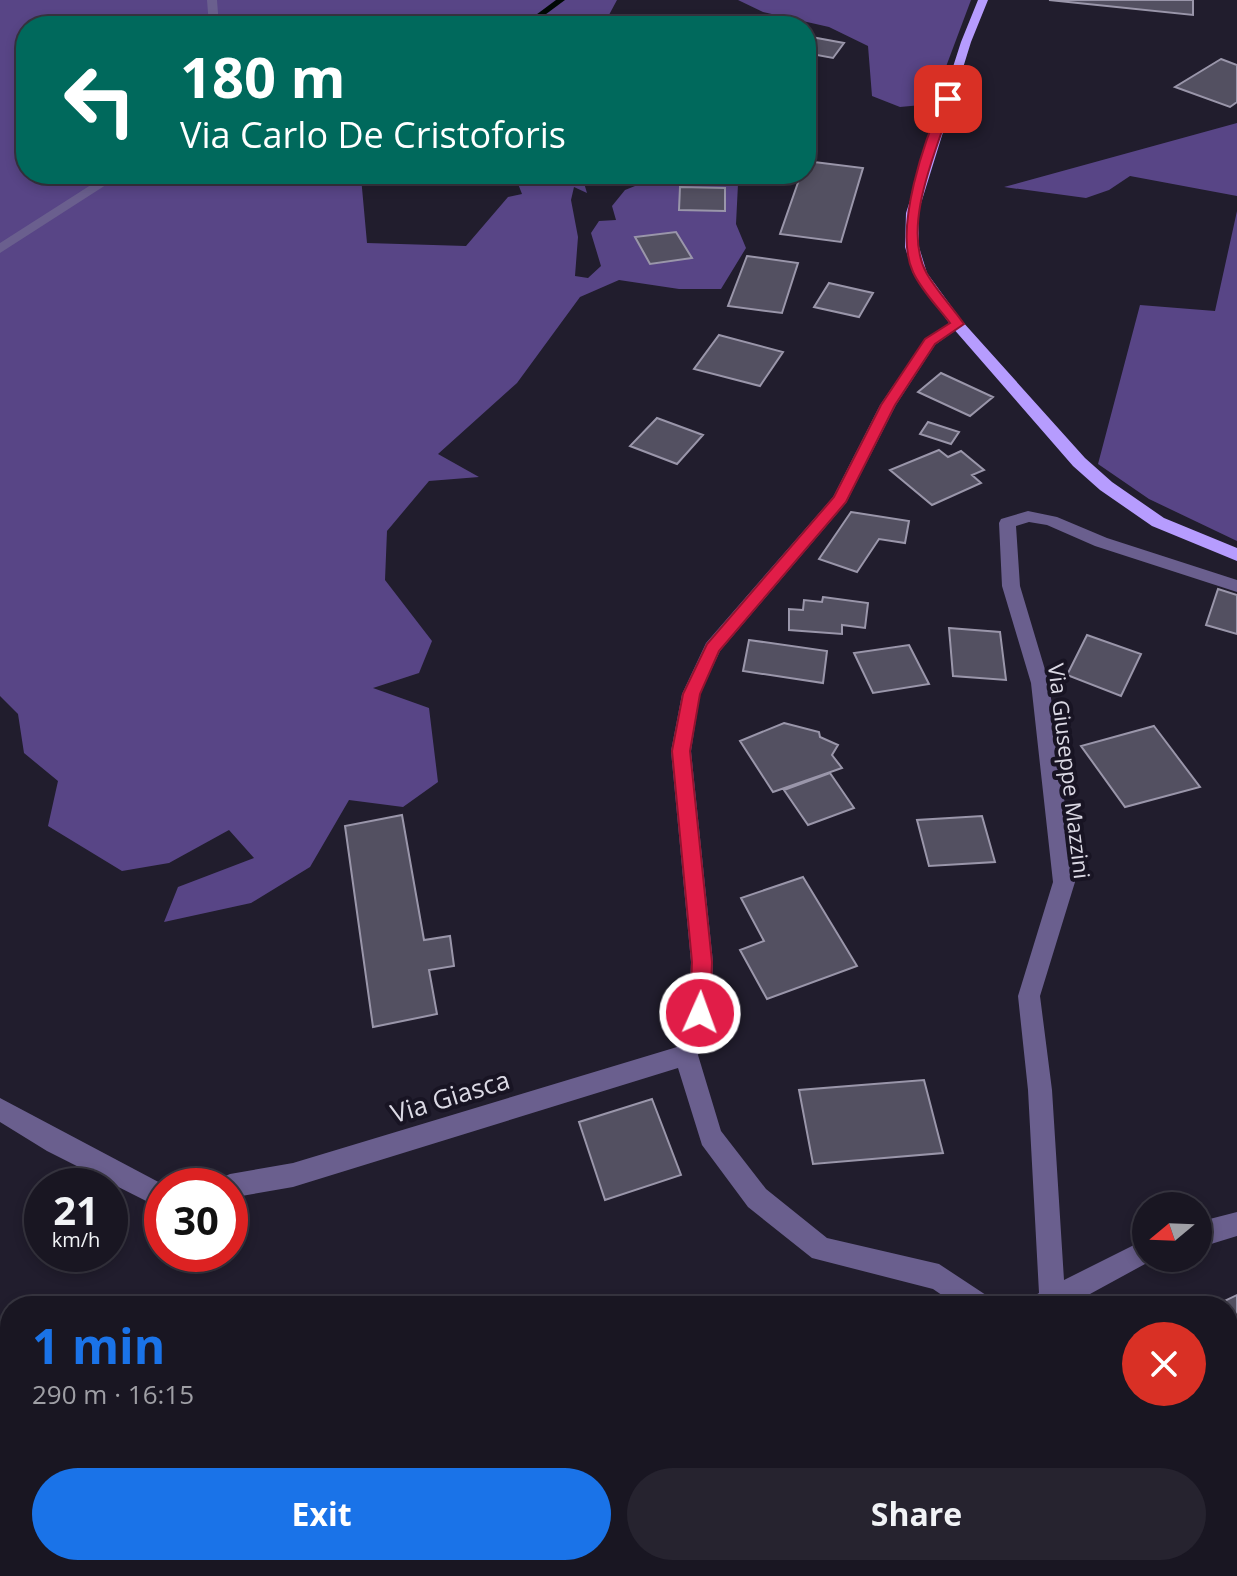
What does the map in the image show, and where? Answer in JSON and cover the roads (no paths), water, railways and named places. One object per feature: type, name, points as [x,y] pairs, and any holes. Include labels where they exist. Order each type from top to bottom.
[{"type":"main road","points":[[983,0],[966,42],[912,213],[912,247],[920,273],[957,324],[1079,462],[1106,486],[1158,522],[1237,555]]},
{"type":"street","points":[[0,249],[101,184]]},
{"type":"street","points":[[957,324],[930,342],[888,405],[840,499],[712,648],[691,694],[681,751],[702,962],[700,1013],[686,1055],[711,1137],[757,1198],[821,1249],[939,1277],[966,1296]]},
{"type":"street","name":"Via Giuseppe Mazzini","points":[[1047,1296],[1040,1090],[1029,996],[1064,882],[1040,683],[1011,586],[1007,523],[1028,516],[1051,521],[1101,542],[1237,586]]},
{"type":"street","name":"Via Giasca","points":[[248,1183],[293,1175],[686,1055]]},
{"type":"street","points":[[0,1109],[56,1143],[144,1188]]},
{"type":"street","points":[[1212,1231],[1237,1224]]},
{"type":"street","points":[[1061,1296],[1132,1259]]},
{"type":"waterway","points":[[539,16],[561,0]]}]
